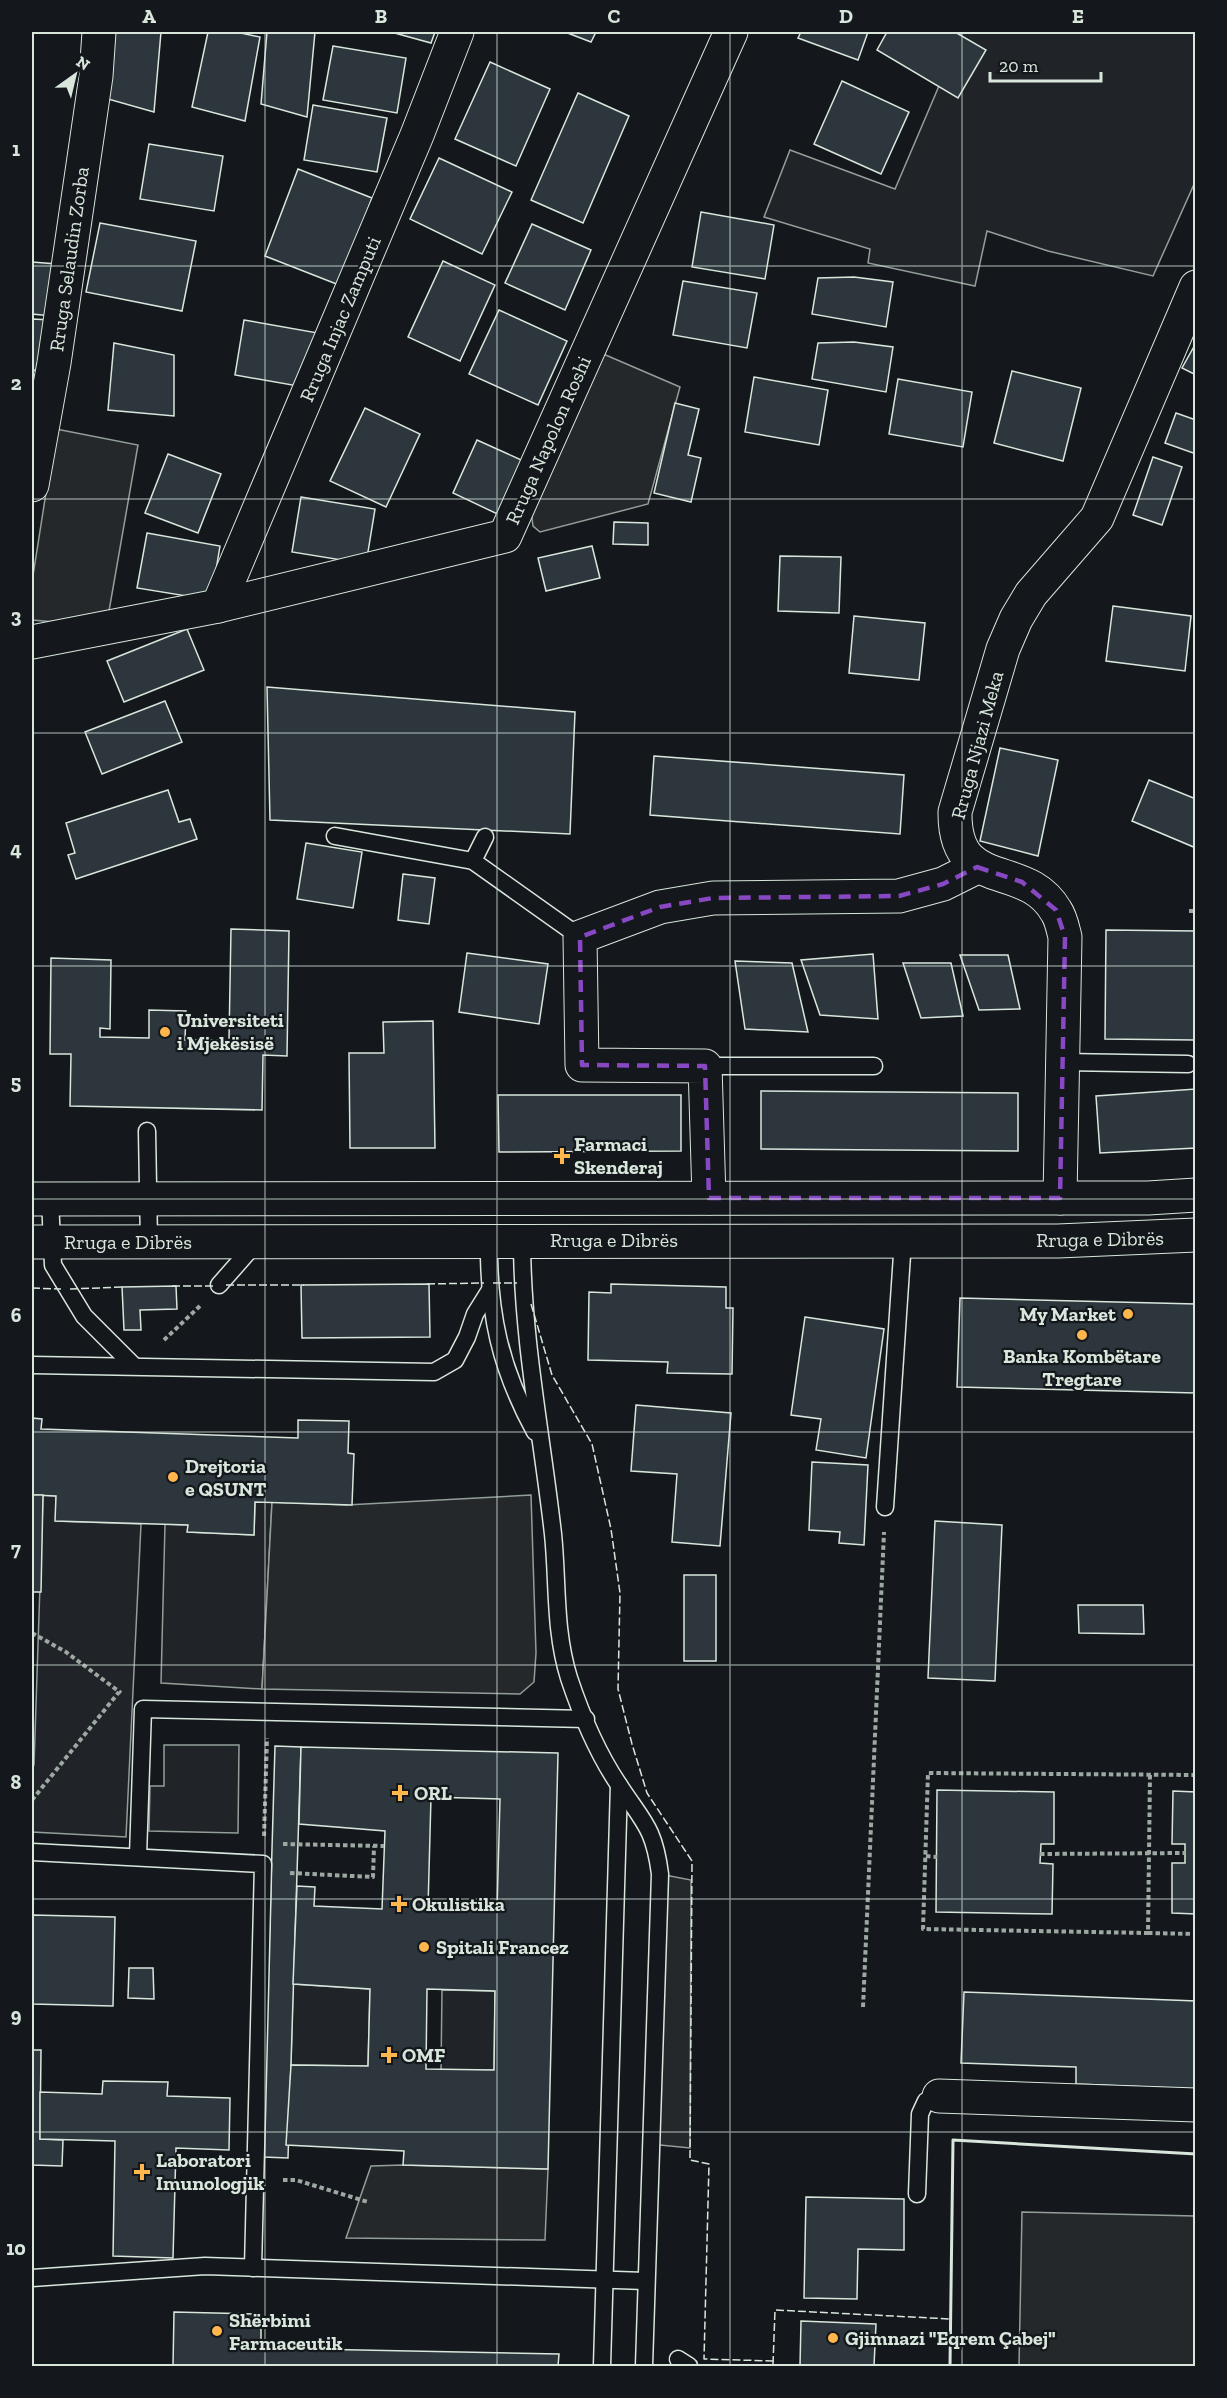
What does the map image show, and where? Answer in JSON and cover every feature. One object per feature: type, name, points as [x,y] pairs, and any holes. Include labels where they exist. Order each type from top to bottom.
[{"type":"main road","name":"Rruga Selaudin Zorba","points":[[32,485],[54,363],[96,76],[99,32]]},
{"type":"main road","name":"Rruga Injac Zamputi","points":[[218,606],[413,146],[457,32]]},
{"type":"main road","name":"Rruga Napolon Roshi","points":[[32,642],[218,606],[505,536],[730,32]]},
{"type":"main road","name":"Rruga Njazi Meka","points":[[977,867],[961,850],[955,831],[955,812],[1004,649],[1016,619],[1031,594],[1097,518],[1196,287]]},
{"type":"main road","points":[[709,1198],[705,1066],[582,1065],[580,937],[660,907],[713,898],[900,896],[943,884],[977,867],[1022,882],[1038,892],[1056,910],[1065,937],[1060,1198]]},
{"type":"main road","name":"Rruga e Dibrës","points":[[41,1199],[1148,1198],[1196,1195]]},
{"type":"main road","name":"Rruga e Dibrës","points":[[41,1242],[1058,1241],[1196,1235]]},
{"type":"main road","points":[[939,2096],[1196,2105]]},
{"type":"lane","points":[[335,836],[473,861],[580,937]]},
{"type":"lane","points":[[473,861],[485,837]]},
{"type":"lane","points":[[1062,1062],[1188,1064]]},
{"type":"lane","points":[[705,1066],[874,1066]]},
{"type":"lane","points":[[147,1131],[149,1242]]},
{"type":"lane","points":[[41,1199],[41,1242],[65,1289],[84,1316],[134,1366]]},
{"type":"lane","points":[[489,1240],[489,1290],[502,1359],[517,1398],[540,1440]]},
{"type":"lane","points":[[522,1240],[525,1316],[553,1535],[558,1630],[569,1678],[585,1719],[619,1785],[641,1813],[656,1844],[660,1874],[644,2367]]},
{"type":"lane","points":[[885,1507],[903,1240]]},
{"type":"lane","points":[[219,1286],[256,1242]]},
{"type":"lane","points":[[32,1365],[434,1372],[454,1360],[489,1290]]},
{"type":"lane","points":[[138,1856],[143,1709],[585,1719]]},
{"type":"lane","points":[[602,2367],[619,1785]]},
{"type":"lane","points":[[32,1852],[138,1856],[263,1868],[253,2268]]},
{"type":"lane","points":[[917,2194],[920,2115],[926,2102],[939,2096]]},
{"type":"lane","points":[[32,2278],[206,2266],[645,2281]]},
{"type":"path","points":[[1190,911],[1196,911]]},
{"type":"path","points":[[134,1366],[188,1318],[219,1286]]},
{"type":"path","points":[[863,2007],[885,1507]]},
{"type":"path","points":[[32,1633],[66,1652],[143,1709]]},
{"type":"path","points":[[32,1800],[119,1692]]},
{"type":"path","points":[[268,1712],[263,1868],[373,1877],[374,1846]]},
{"type":"path","points":[[1196,1774],[928,1773],[923,1929],[1196,1934]]},
{"type":"path","points":[[1148,1933],[1150,1775]]},
{"type":"path","points":[[298,1844],[384,1846]]},
{"type":"path","points":[[1040,1854],[1185,1853]]},
{"type":"path","points":[[926,1856],[937,1857]]},
{"type":"path","points":[[296,2180],[368,2202]]},
{"type":"highlighted area","points":[[977,867],[1022,882],[1056,910],[1065,937],[1060,1198],[709,1198],[705,1066],[582,1065],[580,937],[660,907],[713,898],[899,896],[943,884]]},
{"type":"shaded area","points":[[962,32],[1195,32],[1195,182],[1153,276],[1048,251],[987,231],[975,286],[868,263],[870,249],[764,217],[790,150],[895,189]]},
{"type":"shaded area","points":[[601,353],[680,387],[648,504],[540,532],[533,526],[529,495]]},
{"type":"shaded area","points":[[56,429],[138,445],[109,611],[55,622],[32,620],[32,582]]},
{"type":"shaded area","points":[[43,1495],[56,1496],[56,1521],[141,1524],[126,1837],[32,1832],[32,1766],[34,1765]]},
{"type":"shaded area","points":[[531,1495],[536,1653],[534,1682],[520,1694],[262,1689],[272,1502],[346,1505]]},
{"type":"shaded area","points":[[255,1502],[272,1502],[262,1689],[161,1683],[165,1524],[188,1525],[188,1532],[254,1535]]},
{"type":"shaded area","points":[[164,1745],[239,1745],[238,1833],[149,1831],[150,1786],[164,1786]]},
{"type":"shaded area","points":[[660,1874],[691,1880],[690,2148],[650,2144]]},
{"type":"shaded area","points":[[293,1984],[370,1989],[368,2066],[291,2065]]},
{"type":"shaded area","points":[[442,1990],[495,1991],[494,2070],[441,2070]]},
{"type":"shaded area","points":[[371,2166],[548,2169],[545,2240],[346,2238]]},
{"type":"shaded area","points":[[1022,2212],[1195,2216],[1195,2366],[1019,2366]]},
{"type":"building","points":[[114,32],[161,32],[154,112],[108,99]]},
{"type":"building","points":[[208,32],[236,32],[260,37],[245,121],[192,107]]},
{"type":"building","points":[[267,32],[315,32],[307,117],[261,104]]},
{"type":"building","points":[[391,32],[435,32],[431,43]]},
{"type":"building","points":[[565,32],[596,32],[591,42]]},
{"type":"building","points":[[801,32],[868,32],[858,60],[798,38]]},
{"type":"building","points":[[887,32],[955,32],[986,50],[958,98],[877,50]]},
{"type":"building","points":[[333,46],[406,58],[397,113],[323,100]]},
{"type":"building","points":[[490,62],[550,89],[516,166],[455,139]]},
{"type":"building","points":[[842,81],[909,112],[881,174],[814,144]]},
{"type":"building","points":[[578,93],[629,116],[583,223],[531,200]]},
{"type":"building","points":[[313,105],[387,118],[377,172],[304,160]]},
{"type":"building","points":[[149,144],[223,156],[214,211],[140,199]]},
{"type":"building","points":[[439,158],[512,192],[482,254],[410,219]]},
{"type":"building","points":[[298,169],[372,198],[339,285],[265,256]]},
{"type":"building","points":[[701,212],[774,225],[765,279],[692,267]]},
{"type":"building","points":[[100,223],[196,241],[182,311],[86,292]]},
{"type":"building","points":[[532,224],[591,250],[565,310],[505,283]]},
{"type":"building","points":[[443,261],[495,285],[460,361],[408,337]]},
{"type":"building","points":[[32,262],[57,264],[52,316],[32,314]]},
{"type":"building","points":[[854,277],[893,282],[886,327],[812,314],[818,278]]},
{"type":"building","points":[[683,281],[757,293],[747,348],[673,335]]},
{"type":"building","points":[[499,310],[567,341],[538,405],[469,374]]},
{"type":"building","points":[[32,319],[51,320],[46,372],[32,370]]},
{"type":"building","points":[[244,320],[318,333],[309,388],[235,375]]},
{"type":"building","points":[[854,342],[893,347],[886,392],[812,379],[818,343]]},
{"type":"building","points":[[114,343],[174,355],[174,416],[108,410]]},
{"type":"building","points":[[1196,343],[1196,375],[1182,368]]},
{"type":"building","points":[[1012,371],[1081,388],[1063,461],[994,443]]},
{"type":"building","points":[[754,377],[828,390],[819,445],[745,432]]},
{"type":"building","points":[[898,379],[972,392],[963,447],[889,434]]},
{"type":"building","points":[[675,403],[699,409],[688,455],[701,458],[691,502],[654,493]]},
{"type":"building","points":[[365,408],[420,434],[386,507],[330,481]]},
{"type":"building","points":[[1176,413],[1196,420],[1196,454],[1165,443]]},
{"type":"building","points":[[477,440],[530,464],[506,518],[453,493]]},
{"type":"building","points":[[168,454],[221,474],[198,533],[145,513]]},
{"type":"building","points":[[1153,457],[1182,467],[1162,525],[1133,515]]},
{"type":"building","points":[[301,497],[375,509],[366,564],[292,552]]},
{"type":"building","points":[[614,522],[648,523],[648,545],[613,544]]},
{"type":"building","points":[[147,533],[220,546],[211,600],[137,588]]},
{"type":"building","points":[[592,546],[600,578],[546,591],[538,558]]},
{"type":"building","points":[[780,556],[841,557],[839,613],[778,611]]},
{"type":"building","points":[[1113,606],[1191,616],[1185,671],[1106,661]]},
{"type":"building","points":[[854,616],[925,623],[919,680],[849,673]]},
{"type":"building","points":[[187,629],[204,670],[124,702],[107,661]]},
{"type":"building","points":[[267,687],[575,712],[570,834],[270,820]]},
{"type":"building","points":[[165,701],[182,742],[102,774],[85,732]]},
{"type":"building","points":[[1000,748],[1058,760],[1038,856],[980,841]]},
{"type":"building","points":[[654,756],[904,775],[900,834],[650,815]]},
{"type":"building","points":[[1149,780],[1196,799],[1196,848],[1132,821]]},
{"type":"building","points":[[168,790],[179,822],[190,819],[197,839],[76,879],[68,855],[75,853],[66,823]]},
{"type":"building","points":[[306,843],[362,852],[353,908],[297,899]]},
{"type":"building","points":[[403,874],[435,878],[429,924],[398,920]]},
{"type":"building","name":"Universiteti i Mjekësisë","points":[[231,929],[289,931],[287,1056],[263,1055],[262,1110],[70,1106],[71,1054],[50,1054],[51,958],[111,960],[110,1029],[100,1028],[100,1037],[149,1038],[149,1010],[186,1011],[185,1040],[229,1040]]},
{"type":"building","points":[[1106,930],[1196,931],[1196,1040],[1105,1039]]},
{"type":"building","points":[[467,953],[548,964],[539,1024],[459,1012]]},
{"type":"building","points":[[873,954],[878,1019],[820,1015],[801,960]]},
{"type":"building","points":[[960,955],[1008,955],[1020,1009],[979,1010]]},
{"type":"building","points":[[735,961],[792,963],[808,1032],[745,1029]]},
{"type":"building","points":[[903,963],[951,963],[963,1016],[921,1018]]},
{"type":"building","points":[[433,1021],[435,1148],[350,1148],[349,1053],[384,1053],[383,1022]]},
{"type":"building","points":[[1196,1089],[1196,1148],[1100,1153],[1096,1096]]},
{"type":"building","points":[[761,1091],[1018,1093],[1018,1151],[761,1149]]},
{"type":"building","points":[[498,1095],[681,1095],[681,1151],[499,1152]]},
{"type":"building","points":[[429,1284],[430,1337],[302,1338],[301,1285]]},
{"type":"building","points":[[611,1284],[726,1287],[726,1308],[733,1308],[732,1374],[667,1373],[668,1362],[588,1360],[589,1292],[611,1293]]},
{"type":"building","points":[[176,1286],[177,1309],[140,1310],[141,1330],[124,1330],[122,1287]]},
{"type":"building","points":[[960,1298],[1196,1304],[1196,1393],[957,1387]]},
{"type":"building","points":[[805,1317],[884,1329],[866,1458],[816,1450],[821,1419],[791,1415]]},
{"type":"building","points":[[636,1405],[731,1413],[720,1546],[672,1542],[677,1474],[631,1471]]},
{"type":"building","points":[[32,1418],[42,1419],[41,1429],[298,1438],[298,1420],[349,1421],[348,1453],[354,1454],[352,1505],[255,1502],[254,1535],[187,1532],[188,1525],[55,1521],[56,1496],[32,1495]]},
{"type":"building","points":[[812,1462],[868,1465],[864,1545],[839,1543],[840,1532],[809,1530]]},
{"type":"building","points":[[32,1495],[43,1495],[41,1592],[32,1592]]},
{"type":"building","points":[[935,1521],[1002,1525],[995,1681],[928,1678]]},
{"type":"building","points":[[684,1575],[716,1575],[716,1661],[684,1661]]},
{"type":"building","points":[[1078,1605],[1143,1605],[1144,1634],[1079,1633]]},
{"type":"building","points":[[275,1746],[301,1747],[288,2158],[263,2157]]},
{"type":"building","name":"Spitali Francez","points":[[301,1747],[558,1753],[548,2169],[403,2165],[404,2151],[286,2145],[291,2065],[368,2066],[370,1989],[293,1984],[297,1886],[315,1887],[314,1906],[382,1909],[385,1831],[299,1824]],"holes":[[[431,1797],[500,1799],[497,1910],[428,1908]],[[427,1989],[495,1991],[494,2070],[426,2069]]]},
{"type":"building","points":[[937,1790],[1054,1792],[1054,1844],[1041,1844],[1040,1863],[1053,1864],[1052,1914],[936,1912]]},
{"type":"building","points":[[1173,1791],[1196,1792],[1196,1914],[1172,1913],[1172,1863],[1185,1863],[1185,1844],[1172,1844]]},
{"type":"building","points":[[32,1915],[115,1917],[113,2006],[32,2004]]},
{"type":"building","points":[[129,1968],[153,1968],[154,1999],[128,1998]]},
{"type":"building","points":[[964,1992],[1196,2001],[1196,2089],[1076,2084],[1076,2067],[961,2063]]},
{"type":"building","points":[[32,2050],[41,2050],[40,2139],[63,2140],[62,2166],[32,2165]]},
{"type":"building","points":[[103,2081],[168,2082],[167,2096],[230,2098],[229,2150],[176,2148],[173,2258],[113,2256],[115,2141],[40,2139],[40,2092],[102,2094]]},
{"type":"building","points":[[806,2197],[904,2199],[904,2250],[858,2249],[857,2299],[804,2298]]},
{"type":"building","name":"Shërbimi Farmaceutik","points":[[174,2312],[261,2314],[261,2348],[559,2354],[558,2366],[173,2366]]},
{"type":"building","points":[[801,2321],[876,2324],[874,2366],[800,2366]]},
{"type":"fence","points":[[427,1284],[484,1283]]},
{"type":"fence","points":[[493,1283],[517,1283]]},
{"type":"fence","points":[[226,1285],[304,1285]]},
{"type":"fence","points":[[172,1286],[214,1286]]},
{"type":"fence","points":[[70,1289],[124,1287]]},
{"type":"fence","points":[[32,1288],[61,1289]]},
{"type":"fence","points":[[531,1304],[552,1375],[592,1444],[611,1529],[620,1593],[618,1689],[632,1744],[647,1793],[692,1861],[690,2160],[709,2164],[704,2359],[773,2361],[773,2366]]},
{"type":"fence","points":[[773,2364],[775,2310],[951,2319]]},
{"type":"wall","points":[[950,2366],[953,2140],[1196,2154]]},
{"type":"place","name":"Universiteti i Mjekësisë","points":[[165,1032]]},
{"type":"place","name":"Farmaci Skenderaj","points":[[562,1156]]},
{"type":"place","name":"My Market","points":[[1128,1314]]},
{"type":"place","name":"Banka Kombëtare Tregtare","points":[[1082,1335]]},
{"type":"place","name":"Drejtoria e QSUNT","points":[[173,1477]]},
{"type":"place","name":"ORL","points":[[400,1793]]},
{"type":"place","name":"Okulistika","points":[[399,1904]]},
{"type":"place","name":"Spitali Francez","points":[[424,1947]]},
{"type":"place","name":"OMF","points":[[389,2055]]},
{"type":"place","name":"Laboratori Imunologjik","points":[[142,2172]]},
{"type":"place","name":"Shërbimi Farmaceutik","points":[[217,2331]]},
{"type":"place","name":"Gjimnazi \"Eqrem Çabej\"","points":[[833,2338]]}]
